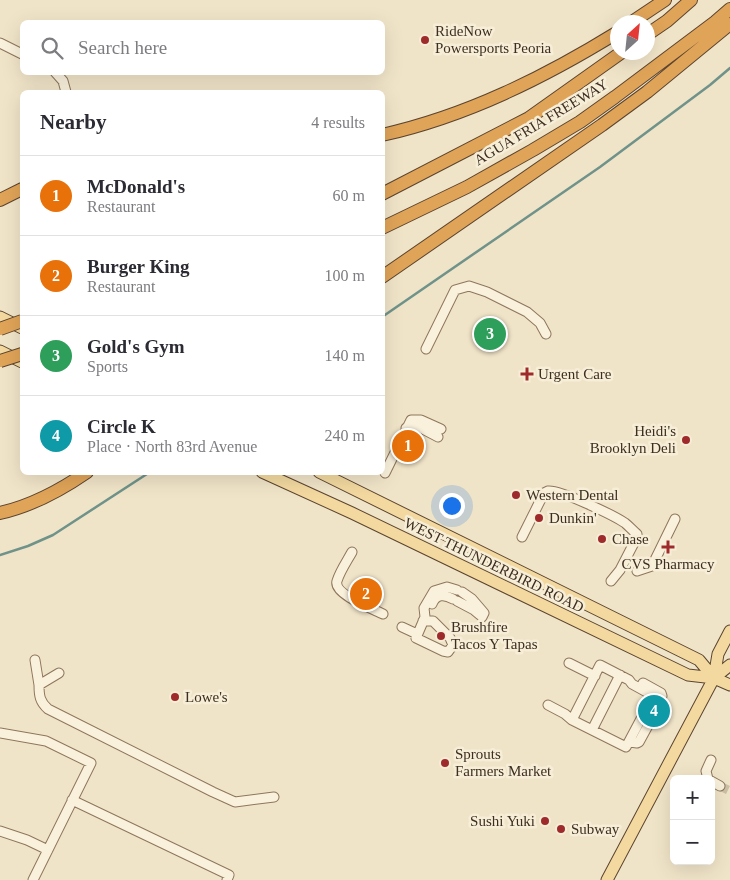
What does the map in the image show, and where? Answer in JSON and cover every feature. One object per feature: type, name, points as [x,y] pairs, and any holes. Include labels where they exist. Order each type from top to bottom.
[{"type":"highway","points":[[643,15],[666,0]]},
{"type":"highway","points":[[655,29],[691,0]]},
{"type":"highway","name":"AGUA FRIA FREEWAY","points":[[385,226],[466,186],[580,122],[730,9]]},
{"type":"highway","points":[[385,275],[602,125],[647,92],[730,24]]},
{"type":"highway","points":[[385,134],[431,122],[496,98],[548,72],[610,37]]},
{"type":"highway","name":"AGUA FRIA FREEWAY","points":[[385,192],[530,118],[611,60]]},
{"type":"highway","points":[[0,200],[20,190]]},
{"type":"highway","points":[[0,329],[20,322]]},
{"type":"highway","points":[[0,361],[20,355]]},
{"type":"highway","points":[[0,513],[39,500],[83,475]]},
{"type":"main road","points":[[0,317],[20,327]]},
{"type":"main road","points":[[0,350],[20,361]]},
{"type":"main road","name":"WEST THUNDERBIRD ROAD","points":[[269,475],[352,513],[688,675],[714,678],[730,685]]},
{"type":"main road","name":"WEST THUNDERBIRD ROAD","points":[[325,475],[699,660],[714,678]]},
{"type":"main road","points":[[607,880],[714,678],[718,654],[730,631]]},
{"type":"main road","points":[[714,678],[730,665]]},
{"type":"street","points":[[0,43],[20,53]]},
{"type":"street","points":[[58,75],[63,81],[65,90]]},
{"type":"street","points":[[426,349],[455,290],[469,286],[527,312],[540,324],[546,334]]},
{"type":"street","points":[[385,473],[406,428],[417,426],[439,433]]},
{"type":"street","points":[[522,537],[544,493],[548,490],[556,491],[591,506],[625,524],[637,534],[620,570],[611,581]]},
{"type":"street","points":[[637,571],[652,566],[674,519]]},
{"type":"street","points":[[352,552],[337,580],[337,587],[342,593],[383,614]]},
{"type":"street","points":[[416,634],[424,619],[424,608],[434,591],[447,587],[457,595]]},
{"type":"street","points":[[402,627],[416,634],[416,638],[448,652],[452,648],[453,641],[433,621],[424,619]]},
{"type":"street","points":[[35,660],[40,697],[43,705],[48,710],[235,802],[274,798]]},
{"type":"street","points":[[569,663],[595,676]]},
{"type":"street","points":[[572,720],[600,665],[652,695],[628,745]]},
{"type":"street","points":[[39,685],[59,673]]},
{"type":"street","points":[[592,730],[620,675]]},
{"type":"street","points":[[629,680],[634,679],[658,690],[662,696],[660,702]]},
{"type":"street","points":[[548,705],[572,720],[628,745],[640,742],[651,720]]},
{"type":"street","points":[[0,732],[46,741],[91,763],[33,880]]},
{"type":"street","points":[[707,775],[706,771],[711,760]]},
{"type":"street","points":[[72,800],[228,878]]},
{"type":"street","points":[[0,831],[20,837],[48,850]]},
{"type":"waterway","points":[[385,315],[600,167],[730,68]]},
{"type":"waterway","points":[[0,555],[53,535],[145,475]]},
{"type":"tunnel","points":[[651,720],[660,702]]},
{"type":"tunnel","points":[[720,786],[730,791]]},
{"type":"place","name":"RideNow Powersports Peoria","points":[[425,40]]},
{"type":"place","name":"Gold's Gym","points":[[490,334]]},
{"type":"place","name":"Urgent Care","points":[[527,374]]},
{"type":"place","name":"Heidi's Brooklyn Deli","points":[[686,440]]},
{"type":"place","name":"McDonald's","points":[[408,446]]},
{"type":"place","name":"Western Dental","points":[[516,495]]},
{"type":"place","name":"Dunkin'","points":[[539,518]]},
{"type":"place","name":"Chase","points":[[602,539]]},
{"type":"place","name":"CVS Pharmacy","points":[[668,547]]},
{"type":"place","name":"Burger King","points":[[366,594]]},
{"type":"place","name":"Brushfire Tacos Y Tapas","points":[[441,636]]},
{"type":"place","name":"Lowe's","points":[[175,697]]},
{"type":"place","name":"Circle K","points":[[654,711]]},
{"type":"place","name":"Sprouts Farmers Market","points":[[445,763]]},
{"type":"place","name":"Sushi Yuki","points":[[545,821]]},
{"type":"place","name":"Subway","points":[[561,829]]}]
